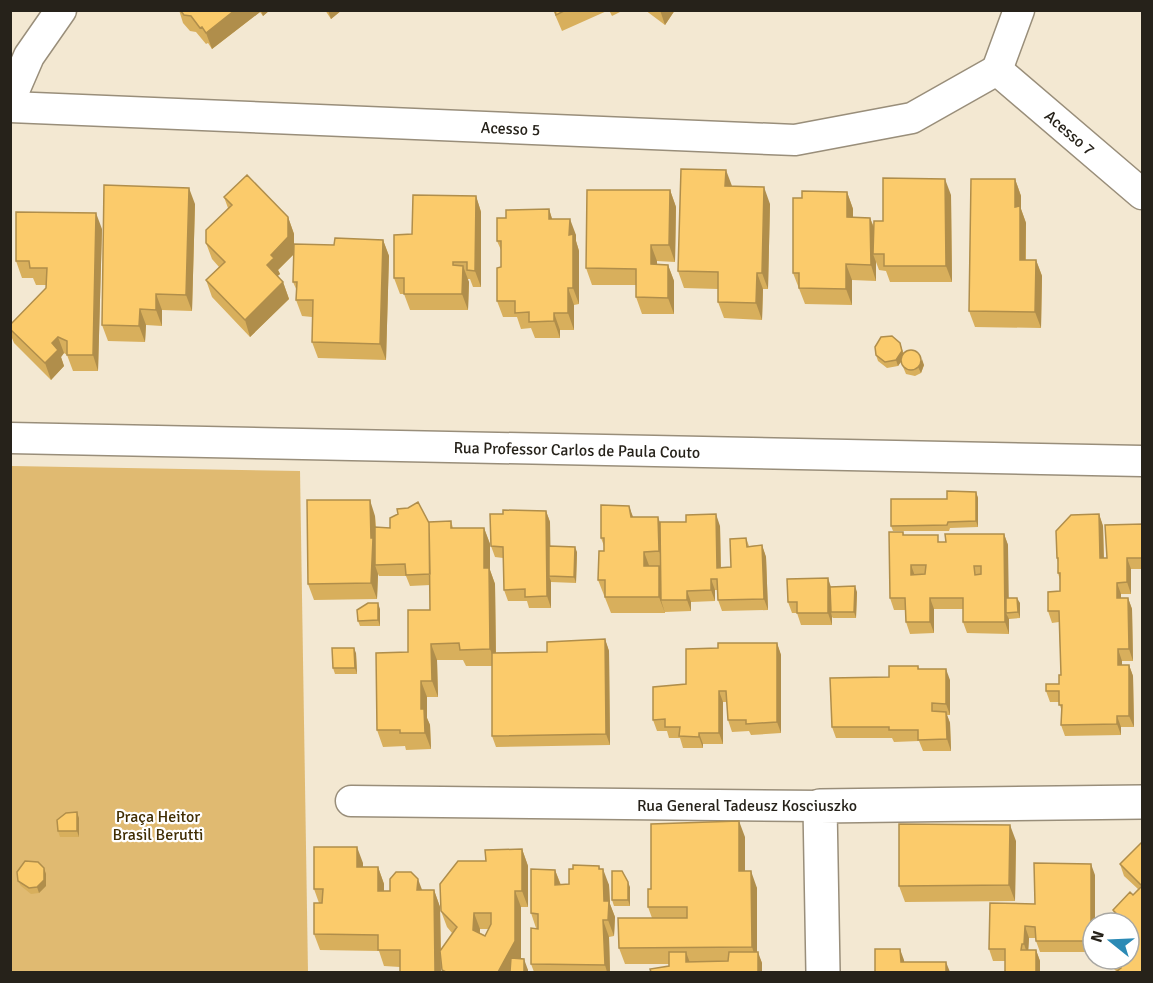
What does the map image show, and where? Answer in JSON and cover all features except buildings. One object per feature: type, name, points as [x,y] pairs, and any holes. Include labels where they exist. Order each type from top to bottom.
[{"type":"street","points":[[10,100],[29,56],[61,10]]},
{"type":"street","points":[[997,70],[1019,10]]},
{"type":"street","name":"Acesso 5","points":[[10,107],[795,140],[912,118],[997,70]]},
{"type":"street","name":"Acesso 7","points":[[997,70],[1143,194]]},
{"type":"street","name":"Rua Professor Carlos de Paula Couto","points":[[10,438],[1143,461]]},
{"type":"street","name":"Rua General Tadeusz Kosciuszko","points":[[351,801],[820,806],[1143,802]]},
{"type":"street","points":[[820,806],[823,972]]},
{"type":"green space","name":"Praça Heitor Brasil Berutti","points":[[11,466],[300,471],[308,972],[11,972]]}]
